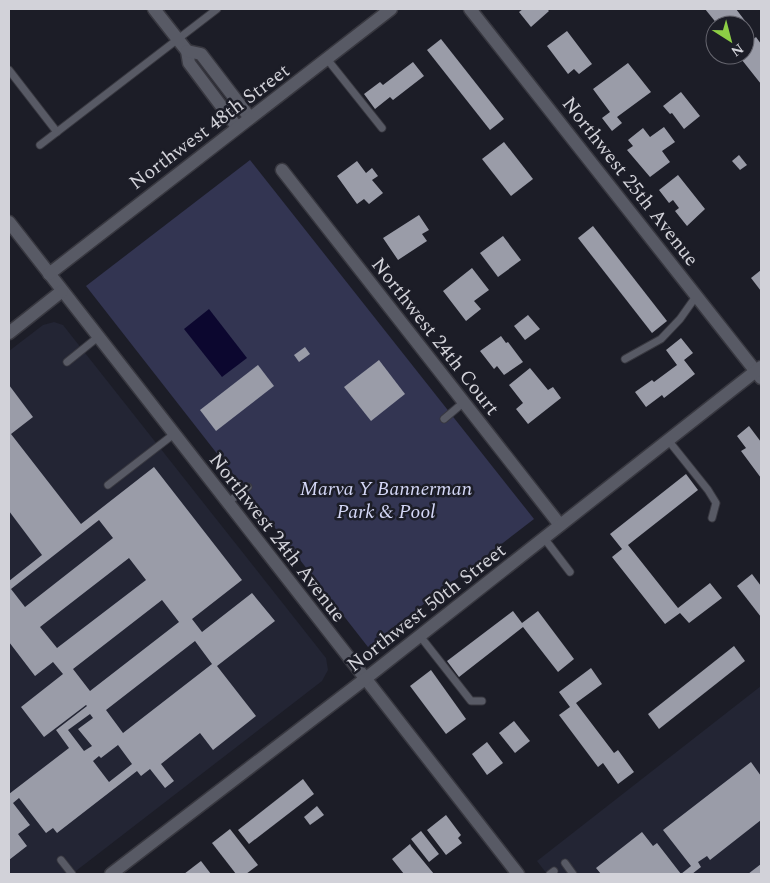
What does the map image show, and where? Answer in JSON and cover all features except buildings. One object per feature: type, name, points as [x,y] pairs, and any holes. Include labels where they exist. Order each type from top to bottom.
[{"type":"street","points":[[154,9],[187,51],[189,63],[237,127]]},
{"type":"street","name":"Northwest 48th Street","points":[[49,274],[392,9]]},
{"type":"street","name":"Northwest 25th Avenue","points":[[470,9],[759,372]]},
{"type":"street","points":[[187,51],[201,54],[250,118]]},
{"type":"street","name":"Northwest 24th Court","points":[[282,170],[560,525]]},
{"type":"street","name":"Northwest 24th Avenue","points":[[9,222],[517,874]]},
{"type":"street","points":[[9,332],[62,291]]},
{"type":"street","name":"Northwest 50th Street","points":[[111,874],[365,679],[668,440],[759,372]]},
{"type":"lane","points":[[40,146],[218,9]]},
{"type":"lane","points":[[327,59],[382,128]]},
{"type":"lane","points":[[9,70],[57,132]]},
{"type":"lane","points":[[625,359],[661,339],[680,319],[697,295]]},
{"type":"lane","points":[[67,362],[98,337]]},
{"type":"lane","points":[[444,419],[464,402]]},
{"type":"lane","points":[[108,486],[174,434]]},
{"type":"lane","points":[[668,440],[708,490],[716,503],[712,518]]},
{"type":"lane","points":[[227,502],[248,486]]},
{"type":"lane","points":[[544,538],[570,572]]},
{"type":"lane","points":[[420,636],[471,701],[482,701]]},
{"type":"lane","points":[[61,860],[72,874]]},
{"type":"lane","points":[[565,863],[573,874]]},
{"type":"shaded area","points":[[209,309],[247,358],[222,377],[184,329]]},
{"type":"shaded area","points":[[54,322],[63,325],[326,658],[328,670],[322,681],[72,874],[9,874],[9,351],[43,325]]},
{"type":"shaded area","points":[[761,686],[761,874],[547,874],[537,861]]},
{"type":"green space","name":"Marva Y Bannerman Park & Pool","points":[[250,160],[534,519],[368,647],[86,286]]}]
